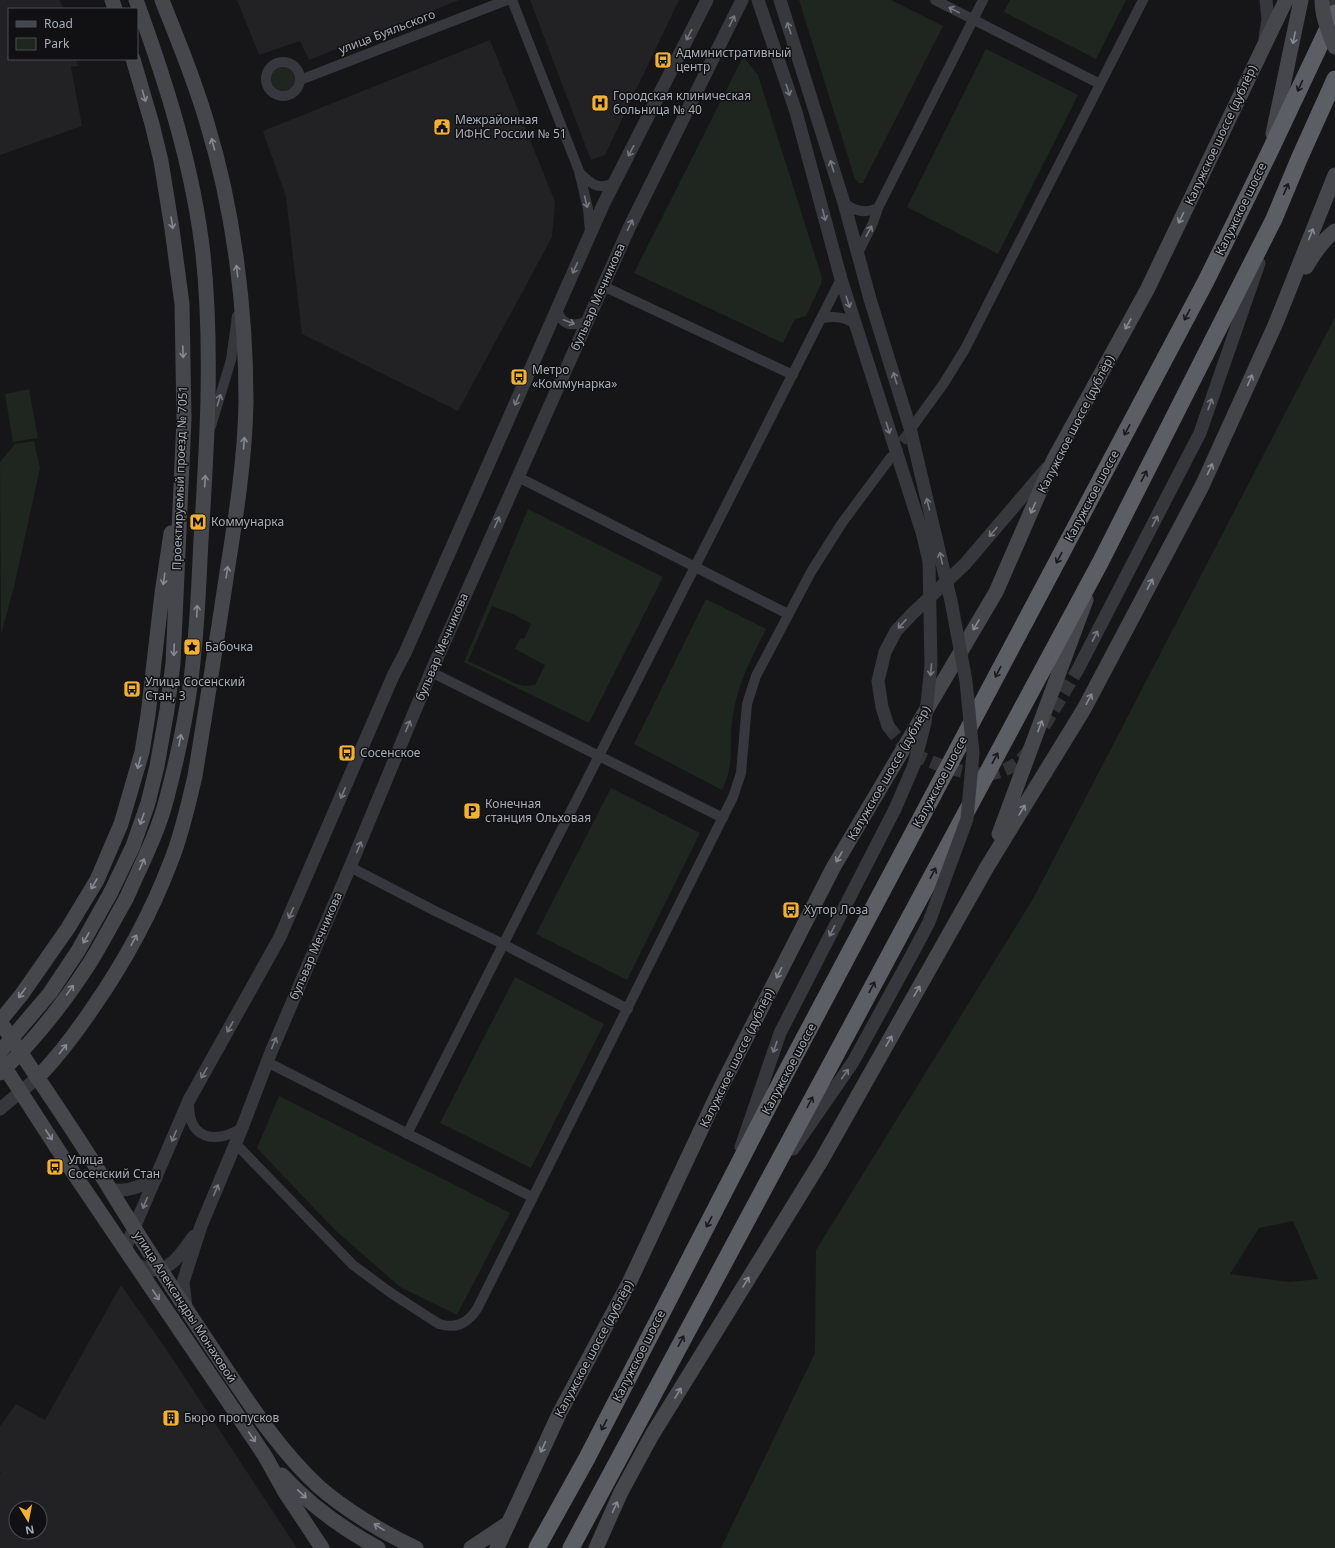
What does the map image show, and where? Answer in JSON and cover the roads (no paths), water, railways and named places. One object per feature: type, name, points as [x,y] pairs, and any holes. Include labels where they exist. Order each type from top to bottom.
[{"type":"highway","name":"Калужское шоссе","points":[[537,1548],[587,1458],[727,1188],[1202,288],[1270,152],[1335,13]]},
{"type":"highway","points":[[571,1548],[1101,561],[1274,219],[1333,86]]},
{"type":"main road","name":"Проектируемый проезд № 7051","points":[[0,1073],[61,1004],[91,960],[126,899],[148,851],[166,803],[188,700],[194,651],[207,438],[209,373],[208,321],[202,252],[196,208],[173,112],[136,0]]},
{"type":"main road","points":[[37,1078],[55,1060],[78,1030],[115,976],[149,913],[171,861],[185,817],[197,768],[242,466],[246,402],[240,290],[228,211],[210,131],[194,83],[162,0]]},
{"type":"main road","name":"Калужское шоссе (дублёр)","points":[[497,1548],[560,1412],[629,1283],[721,1087],[833,868],[996,592],[1054,459],[1147,290],[1286,0]]},
{"type":"main road","points":[[1270,152],[1301,0]]},
{"type":"main road","points":[[1322,0],[1322,6],[1335,47]]},
{"type":"main road","name":"Проектируемый проезд № 7051","points":[[0,1052],[50,993],[78,951],[111,892],[133,846],[148,803],[157,766],[167,710],[173,663],[184,419],[182,304],[178,268],[161,161],[152,124],[132,60]]},
{"type":"main road","points":[[597,1546],[621,1492],[652,1435],[821,1161],[987,867],[1084,709],[1199,493],[1276,323],[1335,176]]},
{"type":"main road","points":[[1276,323],[1315,251],[1335,230]]},
{"type":"main road","points":[[0,1021],[32,979],[97,880],[121,824],[142,752],[148,715],[162,593],[181,485]]},
{"type":"main road","points":[[987,867],[1101,561]]},
{"type":"main road","name":"улица Александры Монаховой","points":[[0,1021],[110,1189],[159,1269],[259,1418],[291,1458],[319,1487],[354,1512],[396,1538],[417,1547]]},
{"type":"main road","name":"улица Александры Монаховой","points":[[0,1060],[134,1263],[265,1456],[285,1492],[322,1548]]},
{"type":"main road","name":"улица Александры Монаховой","points":[[265,1456],[312,1504],[347,1530],[378,1548]]},
{"type":"main road","points":[[471,1548],[508,1524]]},
{"type":"street","name":"улица Буяльского","points":[[300,80],[507,0]]},
{"type":"street","points":[[512,0],[579,171],[588,209],[590,234]]},
{"type":"street","points":[[125,1249],[189,1100],[280,937],[393,676],[406,654],[590,234],[614,183],[707,0]]},
{"type":"street","name":"бульвар Мечникова","points":[[187,1310],[183,1291],[183,1282],[201,1226],[311,955],[350,867],[431,672],[587,321],[629,228],[742,0]]},
{"type":"street","points":[[727,1188],[780,1033],[895,809],[914,765],[925,723],[931,665],[929,561],[922,532],[841,279],[796,112],[758,0]]},
{"type":"street","points":[[759,1198],[853,1062],[929,922],[967,819],[973,753],[966,681],[951,601],[910,428],[870,299],[844,203],[780,0]]},
{"type":"street","points":[[935,0],[1100,84]]},
{"type":"street","points":[[858,253],[873,223],[878,208],[983,0]]},
{"type":"street","points":[[913,426],[965,349],[1143,0]]},
{"type":"street","points":[[1264,44],[1268,19],[1266,0]]},
{"type":"street","points":[[579,171],[588,181],[596,186],[604,187],[614,183]]},
{"type":"street","points":[[844,203],[854,210],[863,212],[872,211],[878,208]]},
{"type":"street","points":[[1077,671],[1200,432],[1274,219]]},
{"type":"street","points":[[407,1134],[823,318],[841,279]]},
{"type":"street","points":[[603,286],[793,375]]},
{"type":"street","points":[[207,438],[231,360],[240,290]]},
{"type":"street","points":[[557,308],[561,318],[568,324],[578,325],[587,321]]},
{"type":"street","points":[[823,318],[832,316],[842,317],[856,324]]},
{"type":"street","points":[[235,1143],[353,1265],[391,1293],[432,1320],[446,1326],[461,1325],[472,1316],[628,1009],[736,790],[741,773],[745,715],[756,676],[810,572],[839,528],[891,457]]},
{"type":"street","points":[[888,726],[882,707],[878,681],[885,652],[896,631],[965,564],[1054,459]]},
{"type":"street","points":[[518,477],[788,614]]},
{"type":"street","points":[[431,672],[722,818]]},
{"type":"street","points":[[350,867],[435,911],[504,944],[628,1009]]},
{"type":"street","points":[[267,1062],[532,1197]]},
{"type":"street","points":[[0,1109],[37,1078]]},
{"type":"street","points":[[189,1100],[189,1115],[193,1125],[200,1134],[209,1137],[221,1137],[232,1134],[242,1128]]},
{"type":"street","points":[[110,1189],[117,1191],[128,1190],[141,1186],[156,1178]]},
{"type":"street","points":[[134,1263],[151,1270],[159,1269],[176,1261],[201,1226]]},
{"type":"tunnel","points":[[1331,0],[1335,4]]},
{"type":"tunnel","points":[[893,454],[913,426]]},
{"type":"tunnel","points":[[1044,726],[1077,671]]},
{"type":"tunnel","points":[[888,726],[904,745],[922,758],[940,765],[972,773],[989,774],[1006,769],[1017,763],[1029,750]]},
{"type":"place","name":"Административный центр","points":[[663,60]]},
{"type":"place","name":"Городская клиническая больница № 40","points":[[600,103]]},
{"type":"place","name":"Межрайонная ИФНС России № 51","points":[[442,127]]},
{"type":"place","name":"Метро «Коммунарка»","points":[[519,377]]},
{"type":"place","name":"Коммунарка","points":[[198,522]]},
{"type":"place","name":"Бабочка","points":[[192,647]]},
{"type":"place","name":"Улица Сосенский Стан, 3","points":[[132,689]]},
{"type":"place","name":"Сосенское","points":[[347,753]]},
{"type":"place","name":"Конечная станция Ольховая","points":[[472,811]]},
{"type":"place","name":"Хутор Лоза","points":[[791,910]]},
{"type":"place","name":"Улица Сосенский Стан","points":[[55,1167]]},
{"type":"place","name":"Бюро пропусков","points":[[171,1418]]}]
